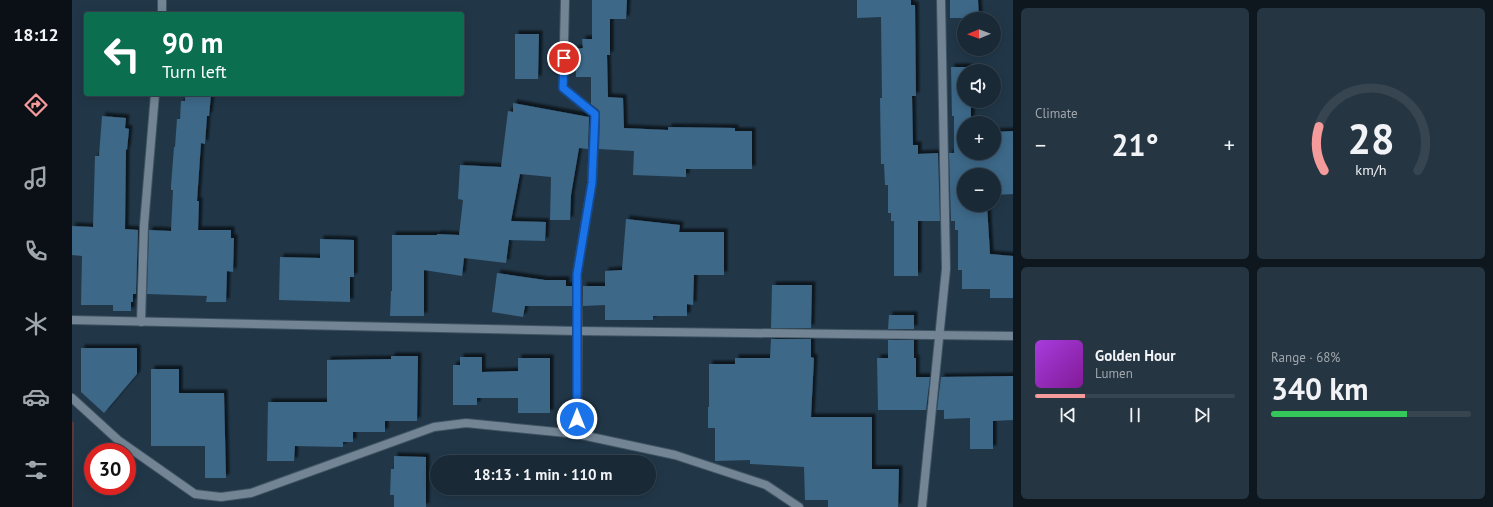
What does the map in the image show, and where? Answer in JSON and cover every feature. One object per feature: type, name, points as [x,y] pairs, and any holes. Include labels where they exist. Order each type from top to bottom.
[{"type":"street","points":[[162,0],[162,12]]},
{"type":"street","points":[[565,0],[563,88],[595,114],[592,183],[577,274],[577,434]]},
{"type":"street","points":[[922,507],[946,269],[941,0]]},
{"type":"street","points":[[141,322],[144,225],[155,96]]},
{"type":"street","points":[[72,320],[578,331],[1013,336]]},
{"type":"street","points":[[72,398],[118,440],[196,494],[221,497],[252,493],[434,427],[466,423],[577,434],[675,455],[766,485],[799,507]]},
{"type":"shaded area","points":[[72,421],[74,423],[73,507],[72,507]]},
{"type":"building","points":[[592,0],[627,0],[626,19],[610,19],[610,55],[607,55],[608,97],[623,98],[624,128],[668,130],[668,127],[735,128],[735,131],[752,131],[752,169],[686,169],[686,177],[633,175],[634,151],[599,149],[600,114],[599,110],[591,104],[591,77],[576,77],[575,49],[583,48],[582,39],[592,39]]},
{"type":"building","points":[[857,0],[911,0],[911,5],[915,5],[916,96],[912,96],[913,145],[918,145],[918,154],[938,153],[940,221],[918,221],[918,276],[894,276],[894,221],[891,221],[891,213],[888,213],[888,185],[885,185],[884,164],[881,164],[881,17],[857,18]]},
{"type":"building","points":[[950,0],[978,0],[979,12],[957,12],[957,18],[950,18]]},
{"type":"building","points":[[515,34],[539,34],[538,79],[515,79]]},
{"type":"building","points":[[951,67],[957,67],[957,108],[971,108],[971,116],[957,116],[957,160],[1001,160],[1001,132],[1013,131],[1013,194],[1001,195],[1001,168],[957,168],[957,212],[987,212],[990,254],[1013,256],[1013,298],[990,298],[990,289],[962,289],[962,270],[958,270],[958,230],[955,230],[955,221],[951,221],[949,153],[954,153],[954,116],[952,116]]},
{"type":"building","points":[[185,96],[211,96],[209,116],[207,116],[205,144],[201,143],[197,201],[199,201],[198,230],[231,230],[231,238],[234,238],[233,272],[227,271],[226,302],[206,302],[207,296],[147,294],[149,230],[171,231],[173,190],[171,190],[171,186],[177,119],[180,119],[181,101],[185,101]]},
{"type":"building","points":[[513,103],[589,117],[588,149],[579,148],[571,195],[570,220],[550,220],[551,177],[520,174],[511,221],[546,222],[545,241],[509,240],[506,263],[464,258],[462,276],[424,270],[424,316],[390,316],[392,291],[392,235],[459,235],[463,200],[458,199],[460,165],[501,167],[508,111],[513,112]]},
{"type":"building","points":[[102,116],[126,118],[125,128],[129,129],[127,150],[126,149],[125,229],[138,230],[136,294],[133,294],[131,311],[113,311],[113,305],[81,305],[82,256],[72,255],[72,226],[93,227],[95,156],[99,156]]},
{"type":"building","points":[[626,219],[680,225],[679,232],[724,232],[724,275],[694,275],[693,305],[687,304],[687,316],[653,316],[653,320],[605,320],[605,305],[583,306],[583,286],[605,286],[605,271],[622,270]]},
{"type":"building","points":[[320,239],[354,240],[354,277],[350,277],[350,302],[279,300],[280,257],[320,258]]},
{"type":"building","points":[[497,273],[545,280],[566,280],[566,286],[572,286],[572,306],[525,306],[523,317],[492,312]]},
{"type":"building","points":[[772,285],[812,285],[811,328],[771,328]]},
{"type":"building","points":[[889,315],[914,315],[914,329],[888,329]]},
{"type":"building","points":[[771,339],[811,339],[811,357],[814,358],[811,417],[872,417],[872,469],[899,469],[898,507],[828,507],[828,500],[805,500],[804,467],[750,464],[750,460],[715,461],[715,428],[708,428],[709,364],[735,364],[735,358],[770,358]]},
{"type":"building","points":[[888,340],[914,340],[916,377],[930,377],[926,410],[878,410],[877,358],[888,358]]},
{"type":"building","points":[[81,348],[137,348],[137,374],[104,413],[81,392]]},
{"type":"building","points":[[391,356],[418,356],[417,421],[385,421],[385,432],[353,432],[353,442],[343,442],[343,447],[295,446],[294,461],[267,461],[268,402],[327,402],[327,360],[391,359]]},
{"type":"building","points":[[460,357],[482,357],[482,372],[518,371],[518,358],[550,358],[550,413],[518,413],[518,398],[477,398],[477,405],[453,405],[453,365],[460,365]]},
{"type":"building","points":[[151,369],[179,369],[179,393],[224,393],[226,478],[205,478],[205,446],[151,446]]},
{"type":"building","points":[[1013,376],[1013,420],[993,421],[993,449],[970,449],[970,418],[944,419],[944,410],[937,410],[941,377]]},
{"type":"building","points":[[394,456],[426,457],[426,507],[394,507],[394,495],[390,495],[391,469],[394,469]]},
{"type":"route","points":[[564,58],[563,88],[595,114],[592,183],[577,274],[577,419]]}]
